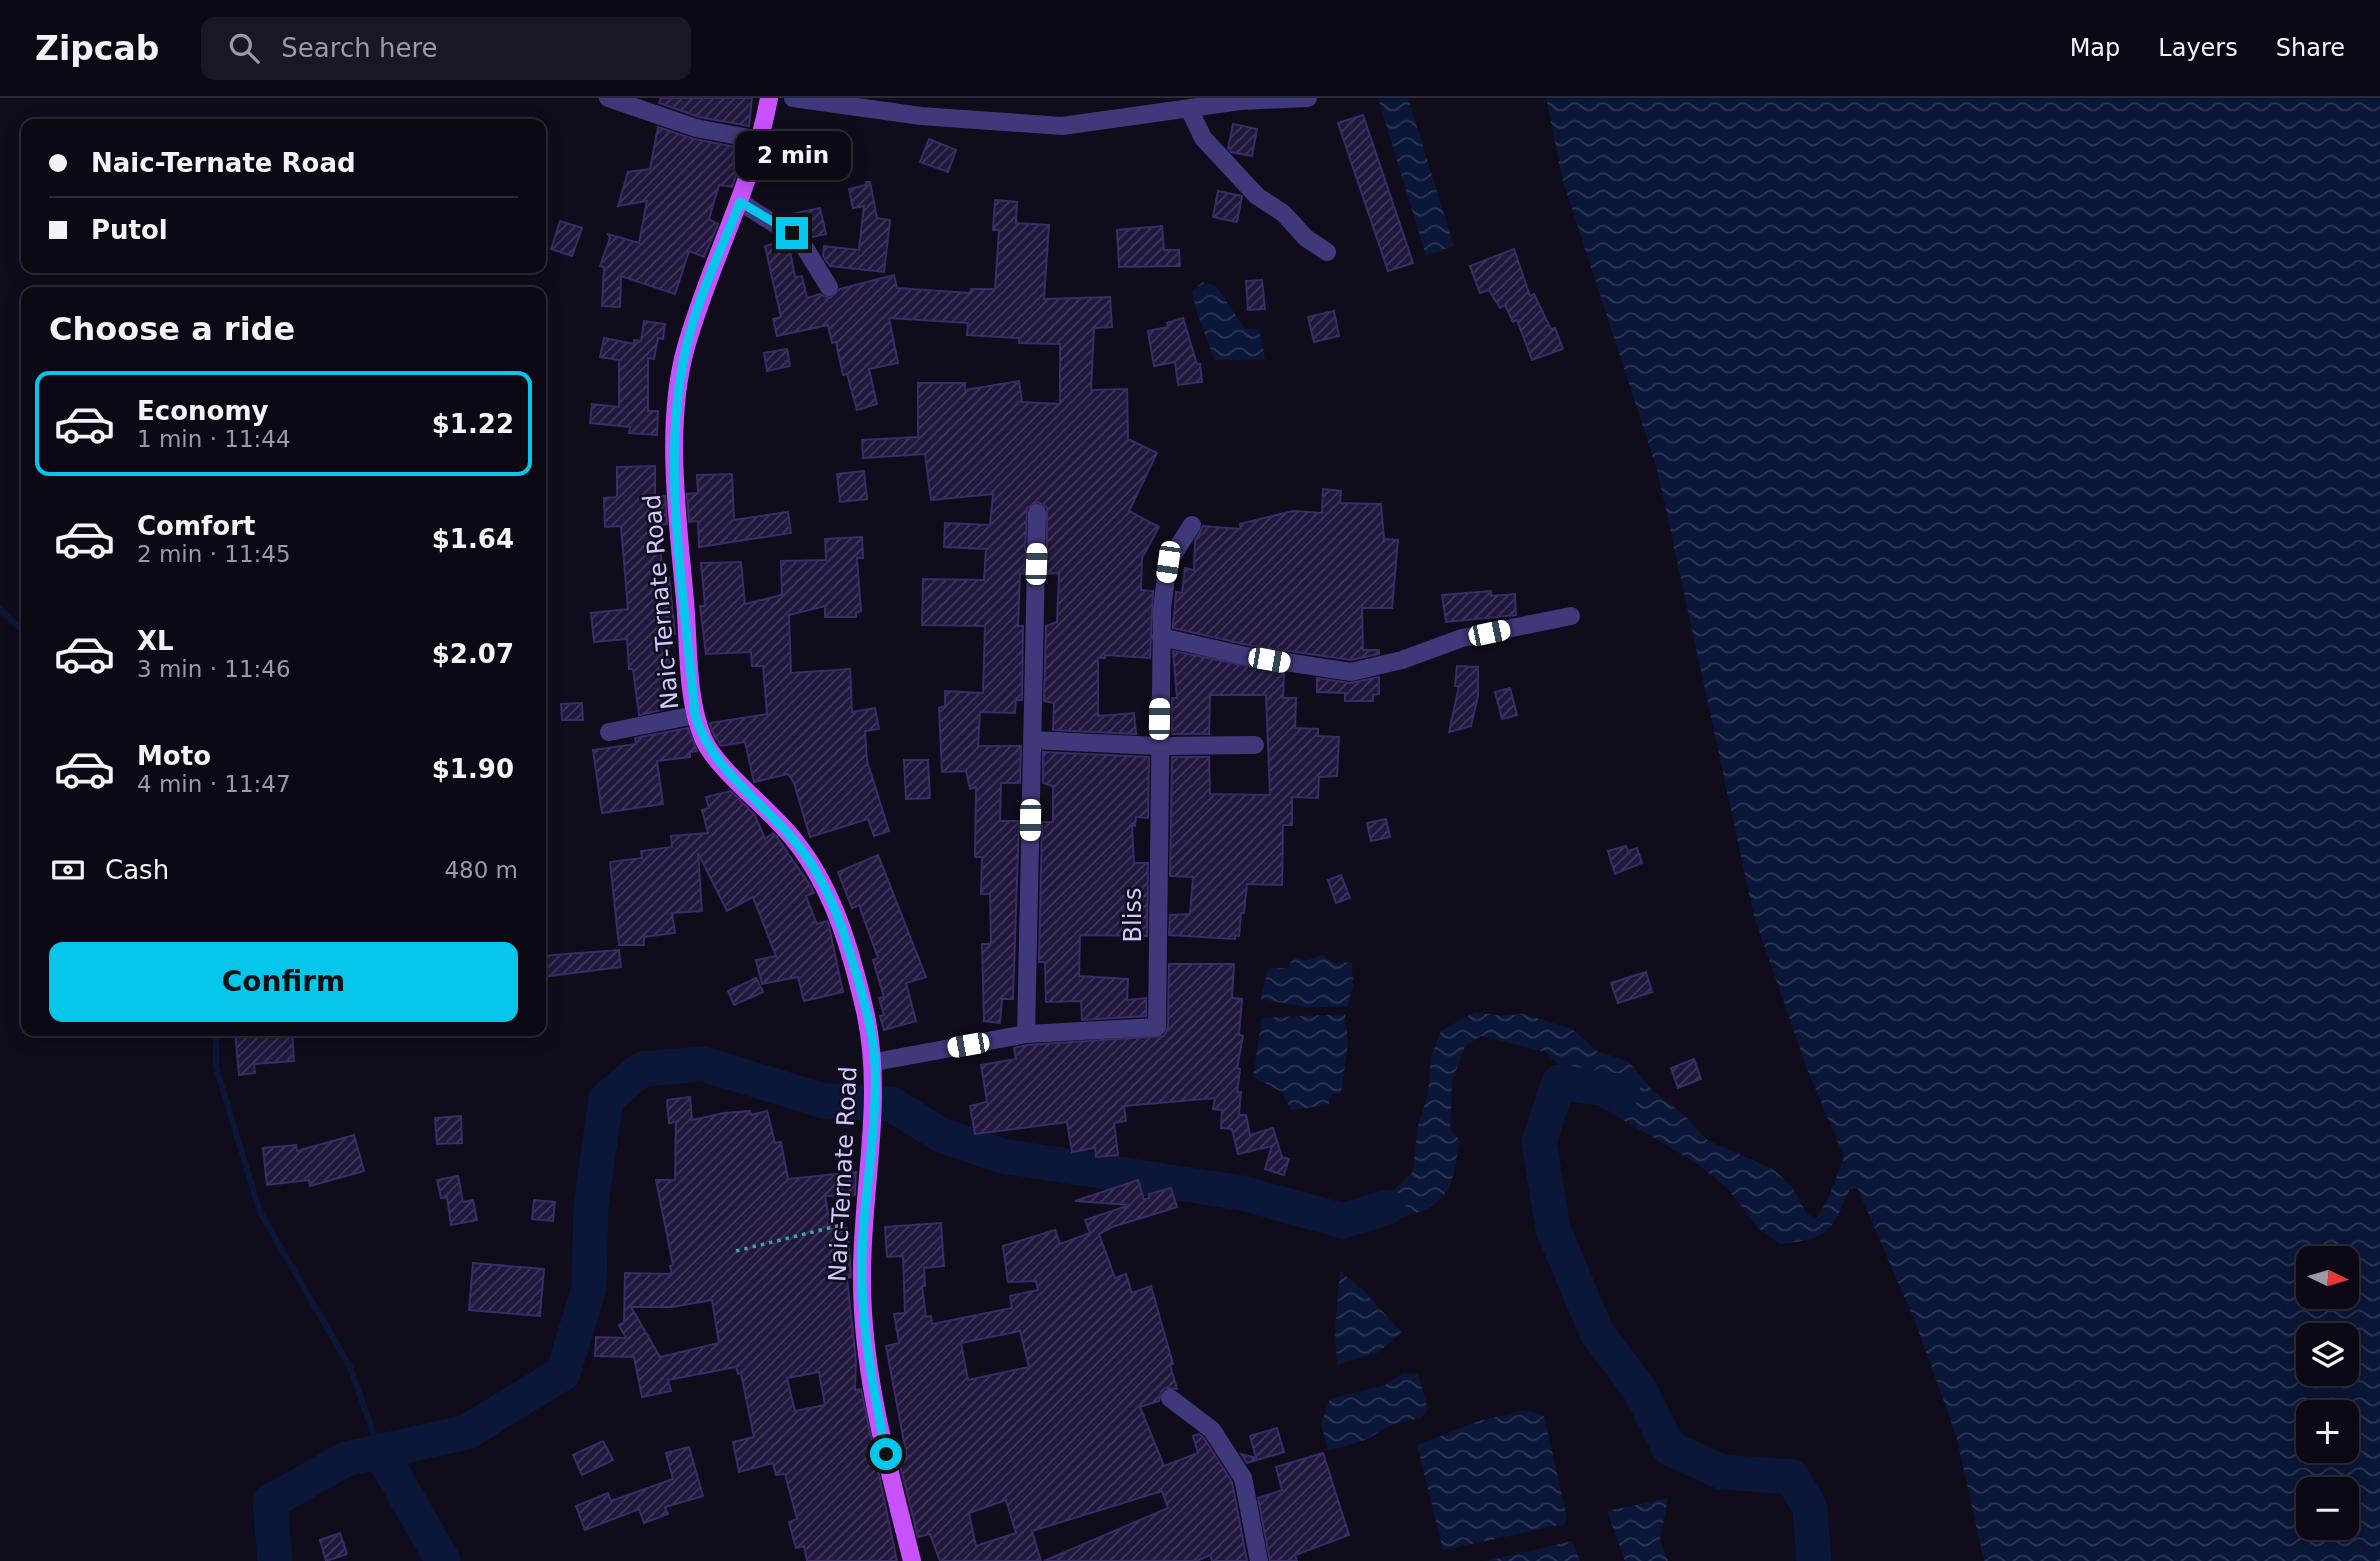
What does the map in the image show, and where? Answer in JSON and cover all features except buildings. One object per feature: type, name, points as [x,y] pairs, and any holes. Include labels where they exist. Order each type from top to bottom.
[{"type":"main road","name":"Naic-Ternate Road","points":[[769,98],[760,140],[740,202],[698,309],[680,376],[674,472],[695,715],[712,754],[795,840],[819,876],[836,910],[849,951],[875,1062],[862,1278],[867,1351],[886,1454],[912,1561]]},
{"type":"street","points":[[608,98],[696,128],[760,140]]},
{"type":"street","points":[[793,98],[921,116],[1062,126],[1240,101],[1308,98]]},
{"type":"street","points":[[1189,109],[1203,138],[1257,196],[1283,213],[1306,237],[1327,252]]},
{"type":"street","points":[[740,202],[800,240],[829,287]]},
{"type":"street","points":[[1026,1034],[1037,513]]},
{"type":"street","name":"Bliss","points":[[875,1062],[1026,1034],[1157,1027],[1161,637],[1168,562],[1192,526]]},
{"type":"street","points":[[1161,637],[1258,658],[1352,672],[1402,660],[1462,638],[1571,616]]},
{"type":"street","points":[[609,732],[695,715]]},
{"type":"street","points":[[1032,740],[1158,746],[1255,745]]},
{"type":"street","points":[[1170,1398],[1212,1430],[1243,1478],[1259,1561]]},
{"type":"path","points":[[736,1251],[864,1220]]},
{"type":"water","points":[[1378,98],[1408,98],[1454,246],[1426,256]]},
{"type":"water","points":[[1546,98],[2380,98],[2380,1561],[1984,1561],[1956,1435],[1916,1324],[1857,1187],[1850,1189],[1838,1215],[1826,1231],[1809,1239],[1780,1244],[1758,1228],[1728,1189],[1698,1164],[1589,1100],[1560,1065],[1545,1052],[1481,1036],[1465,1046],[1452,1083],[1450,1129],[1460,1141],[1448,1189],[1440,1199],[1415,1214],[1370,1222],[1343,1221],[1389,1195],[1413,1171],[1418,1126],[1428,1094],[1431,1057],[1441,1031],[1475,1012],[1502,1016],[1524,1014],[1572,1029],[1597,1051],[1629,1062],[1654,1092],[1683,1114],[1707,1140],[1773,1169],[1793,1188],[1806,1213],[1816,1219],[1828,1199],[1844,1157],[1806,1066],[1754,916],[1658,473],[1562,178]]},
{"type":"water","points":[[1203,282],[1216,286],[1245,329],[1259,328],[1265,360],[1214,360],[1192,291]]},
{"type":"water","points":[[1323,955],[1333,963],[1352,962],[1353,986],[1347,1007],[1306,1007],[1261,999],[1268,968],[1287,968],[1295,956],[1305,961]]},
{"type":"water","points":[[1345,1014],[1348,1043],[1341,1093],[1333,1093],[1328,1105],[1291,1110],[1282,1092],[1253,1077],[1262,1018]]},
{"type":"water","points":[[1340,1271],[1365,1292],[1402,1333],[1377,1353],[1337,1365],[1335,1329]]},
{"type":"water","points":[[1403,1373],[1418,1374],[1428,1409],[1421,1418],[1394,1424],[1365,1440],[1328,1451],[1321,1424],[1330,1399],[1385,1385]]},
{"type":"water","points":[[1526,1410],[1544,1416],[1567,1517],[1564,1524],[1443,1550],[1417,1445],[1479,1421]]},
{"type":"water","points":[[1668,1498],[1660,1540],[1668,1561],[1625,1561],[1607,1511]]},
{"type":"water","points":[[1572,1541],[1580,1561],[1486,1561]]},
{"type":"waterway","points":[[0,609],[21,629]]},
{"type":"waterway","points":[[216,1036],[216,1067],[260,1212],[350,1367],[380,1451]]},
{"type":"waterway","points":[[275,1561],[270,1502],[346,1459],[467,1432],[563,1373],[589,1288],[591,1205],[606,1099],[642,1069],[703,1064],[824,1101],[891,1104],[941,1135],[1002,1156],[1242,1193],[1343,1221],[1388,1207]]},
{"type":"waterway","points":[[1623,1092],[1559,1082],[1539,1142],[1553,1229],[1597,1333],[1640,1390],[1669,1448],[1722,1472],[1792,1477],[1810,1508],[1814,1561]]},
{"type":"waterway","points":[[380,1451],[443,1561]]},
{"type":"route","points":[[792,233],[740,202],[685,349],[680,376],[674,472],[695,715],[699,727],[712,754],[795,840],[819,876],[836,910],[865,1011],[875,1062],[862,1259],[863,1315],[886,1454]]}]
